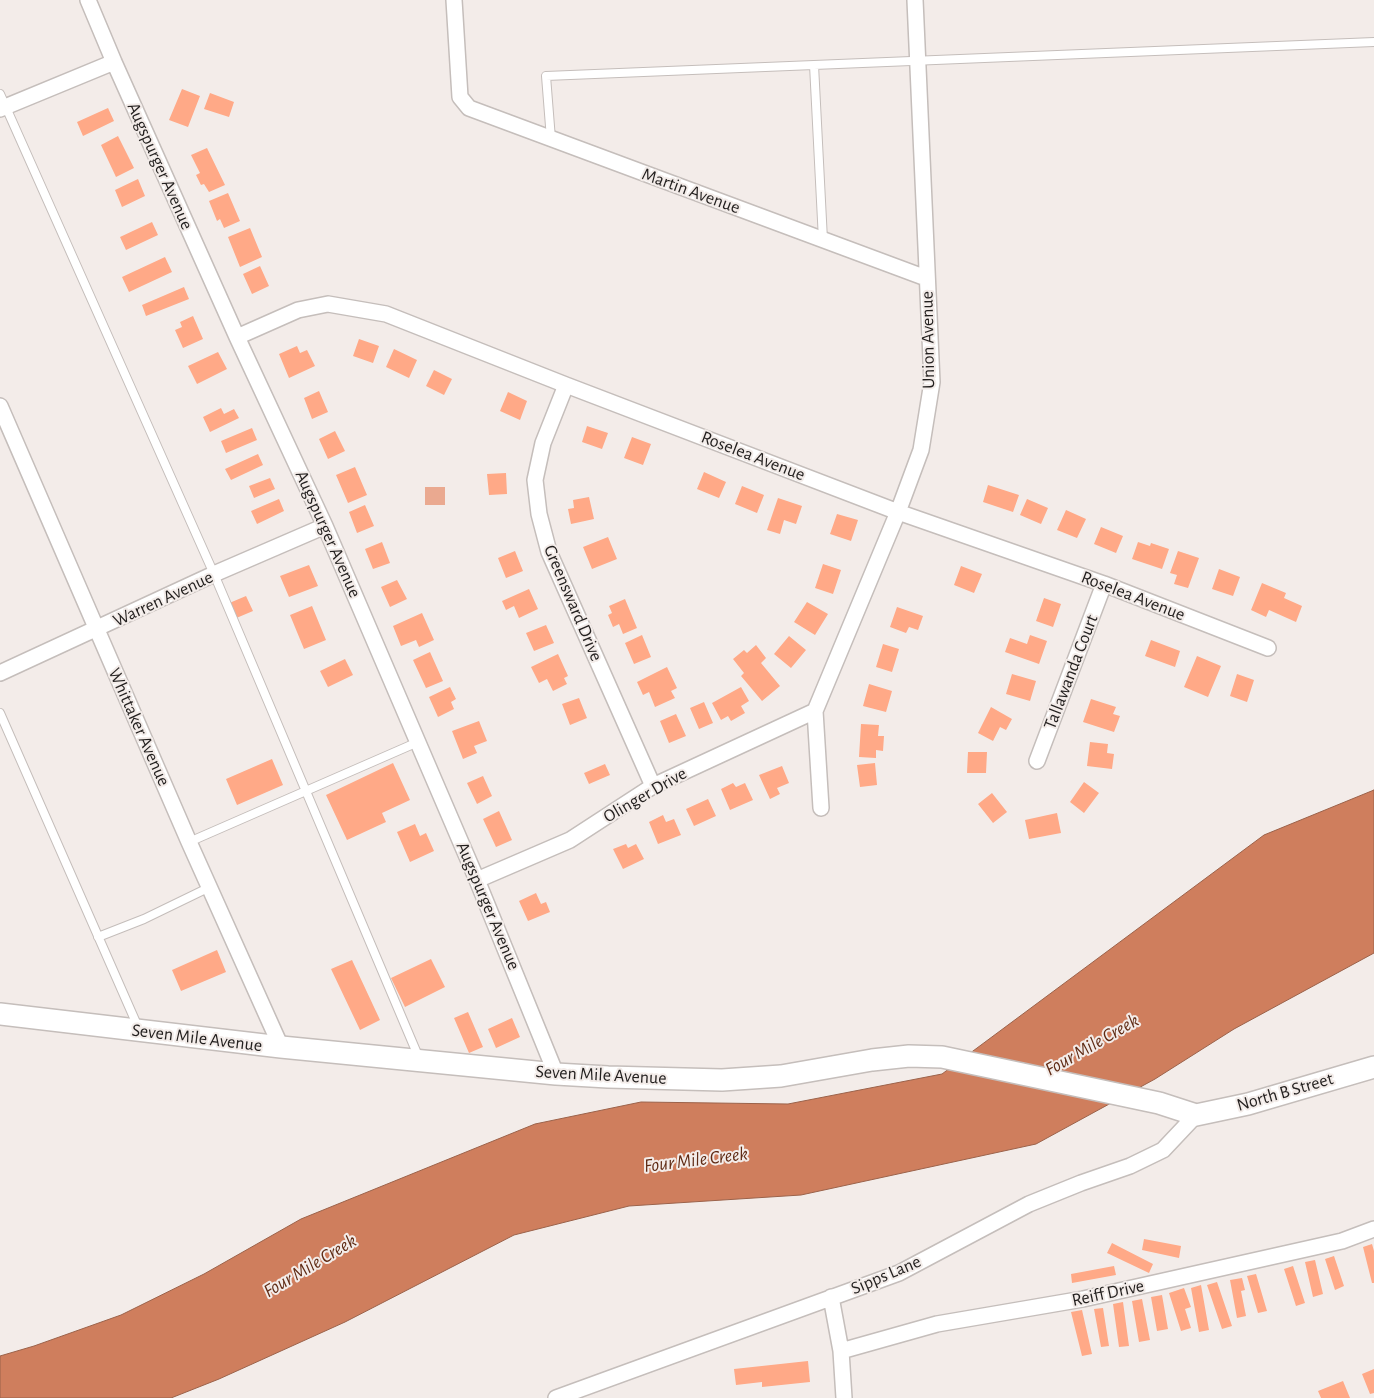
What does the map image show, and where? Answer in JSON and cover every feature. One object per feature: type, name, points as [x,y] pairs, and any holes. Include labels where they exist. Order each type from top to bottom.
[{"type":"main road","name":"Seven Mile Avenue","points":[[0,1014],[140,1032],[556,1074],[722,1080],[780,1076],[909,1056],[942,1057],[1159,1103],[1196,1115]]},
{"type":"main road","name":"North B Street","points":[[1196,1115],[1248,1104],[1374,1067]]},
{"type":"street","name":"Augspurger Avenue","points":[[88,0],[237,337],[326,526],[477,880],[556,1074]]},
{"type":"street","name":"Martin Avenue","points":[[454,0],[460,97],[469,108],[926,278]]},
{"type":"street","name":"Union Avenue","points":[[821,808],[814,711],[898,512],[921,450],[932,382],[915,0]]},
{"type":"street","points":[[2,103],[114,62]]},
{"type":"street","name":"Roselea Avenue","points":[[237,337],[298,310],[328,304],[386,314],[898,512],[1104,584],[1268,648]]},
{"type":"street","name":"Greensward Drive","points":[[566,384],[543,442],[535,480],[539,514],[549,552],[653,786]]},
{"type":"street","name":"Whittaker Avenue","points":[[0,406],[189,842],[281,1047]]},
{"type":"street","name":"Warren Avenue","points":[[0,673],[97,630],[214,574],[326,526]]},
{"type":"street","name":"Tallawanda Court","points":[[1037,761],[1104,584]]},
{"type":"street","name":"Olinger Drive","points":[[477,880],[570,840],[653,786],[814,711]]},
{"type":"street","name":"Sipps Lane","points":[[556,1398],[899,1273],[1029,1204],[1130,1166],[1163,1150],[1196,1115]]},
{"type":"street","name":"Reiff Drive","points":[[841,1351],[937,1324],[1084,1299],[1342,1241],[1374,1229]]},
{"type":"street","points":[[831,1297],[841,1351],[844,1398]]},
{"type":"lane","points":[[551,139],[546,76],[1374,42]]},
{"type":"lane","points":[[814,65],[823,240]]},
{"type":"lane","points":[[2,103],[214,574],[420,1060]]},
{"type":"lane","points":[[0,713],[140,1032]]},
{"type":"lane","points":[[189,842],[418,742]]},
{"type":"lane","points":[[98,937],[144,919],[210,887]]},
{"type":"shaded area","points":[[425,487],[445,487],[445,505],[425,505]]},
{"type":"water","name":"Four Mile Creek","points":[[1374,790],[1374,953],[1234,1029],[1155,1079],[1036,1144],[801,1195],[629,1206],[514,1235],[345,1322],[219,1379],[171,1398],[0,1398],[0,1356],[121,1315],[204,1274],[301,1219],[535,1124],[641,1102],[788,1104],[942,1074],[1264,835]]},
{"type":"building","points":[[182,89],[200,96],[188,127],[169,120]]},
{"type":"building","points":[[210,93],[234,102],[229,117],[204,109]]},
{"type":"building","points":[[108,108],[114,121],[83,136],[77,122]]},
{"type":"building","points":[[118,136],[134,168],[116,177],[101,145]]},
{"type":"building","points":[[207,148],[225,185],[209,192],[204,184],[201,185],[196,175],[200,173],[191,155]]},
{"type":"building","points":[[138,179],[145,196],[122,207],[115,190]]},
{"type":"building","points":[[228,193],[240,221],[224,228],[220,219],[217,221],[209,201]]},
{"type":"building","points":[[152,222],[158,235],[126,250],[120,237]]},
{"type":"building","points":[[250,228],[262,257],[240,267],[228,237]]},
{"type":"building","points":[[165,257],[172,272],[129,292],[122,277]]},
{"type":"building","points":[[260,266],[269,286],[252,294],[243,274]]},
{"type":"building","points":[[184,287],[189,299],[146,316],[142,305]]},
{"type":"building","points":[[193,316],[203,339],[183,348],[175,330],[182,327],[180,322]]},
{"type":"building","points":[[359,339],[379,346],[373,363],[353,356]]},
{"type":"building","points":[[297,346],[300,353],[307,350],[315,366],[289,378],[279,354]]},
{"type":"building","points":[[394,349],[417,360],[409,378],[386,367]]},
{"type":"building","points":[[218,352],[227,369],[197,384],[188,366]]},
{"type":"building","points":[[434,370],[452,379],[444,395],[426,386]]},
{"type":"building","points":[[319,391],[328,412],[312,419],[304,398]]},
{"type":"building","points":[[508,392],[527,401],[520,420],[500,411]]},
{"type":"building","points":[[221,408],[224,414],[234,409],[239,418],[210,432],[203,417]]},
{"type":"building","points":[[587,426],[608,433],[602,449],[582,442]]},
{"type":"building","points":[[252,428],[257,440],[226,453],[221,441]]},
{"type":"building","points":[[335,431],[345,451],[328,459],[319,439]]},
{"type":"building","points":[[632,437],[651,444],[643,465],[624,458]]},
{"type":"building","points":[[258,454],[263,465],[231,480],[225,469]]},
{"type":"building","points":[[355,467],[367,495],[348,503],[336,475]]},
{"type":"building","points":[[704,472],[726,482],[719,498],[697,489]]},
{"type":"building","points":[[506,473],[507,494],[489,495],[487,474]]},
{"type":"building","points":[[270,478],[275,489],[254,498],[249,486]]},
{"type":"building","points":[[988,485],[1019,495],[1013,512],[983,502]]},
{"type":"building","points":[[742,486],[764,495],[757,513],[735,504]]},
{"type":"building","points":[[589,497],[594,519],[571,524],[568,509],[574,508],[573,500]]},
{"type":"building","points":[[778,498],[802,506],[796,524],[784,520],[780,534],[767,530]]},
{"type":"building","points":[[279,499],[284,511],[257,524],[251,511]]},
{"type":"building","points":[[1027,499],[1048,508],[1041,524],[1020,515]]},
{"type":"building","points":[[365,505],[374,526],[357,533],[349,512]]},
{"type":"building","points":[[1066,510],[1086,519],[1077,538],[1057,530]]},
{"type":"building","points":[[837,514],[858,520],[851,541],[830,534]]},
{"type":"building","points":[[1101,527],[1123,536],[1116,553],[1094,544]]},
{"type":"building","points":[[608,537],[617,559],[592,569],[583,547]]},
{"type":"building","points":[[382,542],[390,563],[373,569],[365,549]]},
{"type":"building","points":[[1138,542],[1150,546],[1151,543],[1169,549],[1162,569],[1132,559]]},
{"type":"building","points":[[515,551],[523,571],[506,578],[498,558]]},
{"type":"building","points":[[1178,551],[1199,558],[1188,588],[1174,584],[1177,575],[1170,573]]},
{"type":"building","points":[[823,564],[841,570],[833,594],[815,588]]},
{"type":"building","points":[[309,565],[318,586],[289,597],[280,576]]},
{"type":"building","points":[[961,566],[982,574],[974,593],[954,585]]},
{"type":"building","points":[[1219,569],[1240,577],[1233,596],[1212,589]]},
{"type":"building","points":[[397,580],[407,599],[390,607],[381,587]]},
{"type":"building","points":[[1262,583],[1286,593],[1284,598],[1302,606],[1296,622],[1269,610],[1266,617],[1251,610]]},
{"type":"building","points":[[529,589],[538,609],[519,618],[514,606],[506,610],[502,601]]},
{"type":"building","points":[[246,596],[253,611],[234,619],[227,604]]},
{"type":"building","points":[[1044,598],[1061,604],[1053,627],[1036,621]]},
{"type":"building","points":[[625,599],[637,628],[623,634],[619,624],[613,627],[608,615],[612,613],[609,606]]},
{"type":"building","points":[[807,602],[828,614],[815,635],[794,622]]},
{"type":"building","points":[[312,606],[326,640],[304,649],[290,615]]},
{"type":"building","points":[[897,607],[923,616],[918,630],[909,627],[906,633],[890,627]]},
{"type":"building","points":[[422,613],[434,640],[419,647],[416,640],[401,646],[393,626]]},
{"type":"building","points":[[546,625],[554,643],[534,651],[526,633]]},
{"type":"building","points":[[642,635],[651,657],[634,664],[625,643]]},
{"type":"building","points":[[1030,635],[1047,641],[1039,664],[1005,652],[1010,638],[1027,644]]},
{"type":"building","points":[[789,636],[806,650],[791,668],[774,654]]},
{"type":"building","points":[[1151,640],[1180,651],[1175,667],[1145,656]]},
{"type":"building","points":[[883,644],[899,649],[892,672],[876,667]]},
{"type":"building","points":[[756,645],[766,658],[761,663],[780,686],[762,701],[741,676],[744,673],[733,659],[744,650],[747,653]]},
{"type":"building","points":[[430,652],[443,681],[426,688],[413,660]]},
{"type":"building","points":[[558,654],[568,676],[564,678],[567,684],[553,691],[547,679],[539,683],[531,667]]},
{"type":"building","points":[[1197,656],[1221,666],[1208,697],[1184,687]]},
{"type":"building","points":[[345,659],[353,675],[328,687],[320,671]]},
{"type":"building","points":[[667,667],[677,688],[671,691],[675,698],[655,707],[649,692],[643,695],[637,682]]},
{"type":"building","points":[[1012,674],[1036,681],[1030,701],[1006,694]]},
{"type":"building","points":[[1237,674],[1254,680],[1247,702],[1230,696]]},
{"type":"building","points":[[869,684],[892,691],[886,712],[863,706]]},
{"type":"building","points":[[450,687],[456,699],[451,702],[454,709],[438,717],[429,697]]},
{"type":"building","points":[[741,687],[749,701],[741,706],[745,713],[731,721],[728,716],[721,720],[712,703]]},
{"type":"building","points":[[579,698],[587,718],[570,725],[562,704]]},
{"type":"building","points":[[1091,699],[1116,707],[1113,714],[1120,716],[1114,732],[1083,722]]},
{"type":"building","points":[[704,702],[713,723],[699,729],[690,708]]},
{"type":"building","points":[[991,707],[1012,719],[1006,730],[1000,727],[993,741],[978,733]]},
{"type":"building","points":[[676,714],[686,736],[669,743],[660,721]]},
{"type":"building","points":[[479,721],[487,741],[474,746],[477,753],[463,759],[452,731]]},
{"type":"building","points":[[861,724],[879,725],[878,736],[884,736],[883,751],[876,750],[876,758],[859,757]]},
{"type":"building","points":[[1090,742],[1108,744],[1107,753],[1114,754],[1112,769],[1087,766]]},
{"type":"building","points":[[968,752],[987,752],[986,773],[967,773]]},
{"type":"building","points":[[272,759],[283,785],[237,805],[226,779]]},
{"type":"building","points":[[393,763],[410,800],[382,813],[386,822],[347,840],[326,795]]},
{"type":"building","points":[[875,763],[877,785],[860,787],[857,765]]},
{"type":"building","points":[[605,764],[610,775],[589,784],[584,773]]},
{"type":"building","points":[[782,766],[789,783],[777,788],[780,794],[770,799],[759,775]]},
{"type":"building","points":[[483,776],[492,796],[477,804],[467,783]]},
{"type":"building","points":[[1084,782],[1099,793],[1084,813],[1070,802]]},
{"type":"building","points":[[733,783],[736,787],[745,783],[753,800],[730,810],[721,789]]},
{"type":"building","points":[[992,793],[1007,812],[993,823],[978,804]]},
{"type":"building","points":[[708,799],[716,816],[694,826],[686,809]]},
{"type":"building","points":[[499,811],[512,840],[496,847],[483,819]]},
{"type":"building","points":[[1057,813],[1061,833],[1029,839],[1025,820]]},
{"type":"building","points":[[663,815],[666,822],[674,819],[681,835],[658,844],[649,822]]},
{"type":"building","points":[[415,824],[420,836],[426,833],[434,851],[410,862],[397,832]]},
{"type":"building","points":[[626,844],[628,848],[636,844],[644,859],[623,869],[613,849]]},
{"type":"building","points":[[536,893],[541,904],[546,902],[550,912],[528,921],[519,901]]},
{"type":"building","points":[[217,950],[226,972],[181,991],[172,970]]},
{"type":"building","points":[[431,959],[445,987],[405,1007],[391,978]]},
{"type":"building","points":[[352,960],[380,1020],[360,1030],[331,969]]},
{"type":"building","points":[[468,1012],[483,1047],[469,1053],[454,1018]]},
{"type":"building","points":[[512,1018],[520,1037],[496,1048],[488,1029]]},
{"type":"building","points":[[1144,1239],[1181,1246],[1179,1258],[1142,1250]]},
{"type":"building","points":[[1112,1243],[1153,1264],[1149,1273],[1107,1253]]},
{"type":"building","points":[[1372,1244],[1374,1251],[1374,1283],[1372,1283],[1363,1247]]},
{"type":"building","points":[[1334,1256],[1344,1286],[1335,1290],[1325,1259]]},
{"type":"building","points":[[1315,1260],[1323,1294],[1313,1297],[1305,1262]]},
{"type":"building","points":[[1114,1266],[1116,1275],[1072,1283],[1071,1274]]},
{"type":"building","points":[[1293,1266],[1305,1303],[1296,1306],[1284,1269]]},
{"type":"building","points":[[1256,1274],[1267,1311],[1258,1313],[1247,1276]]},
{"type":"building","points":[[1242,1278],[1245,1290],[1241,1291],[1246,1316],[1237,1318],[1230,1280]]},
{"type":"building","points":[[1217,1282],[1232,1326],[1222,1329],[1207,1285]]},
{"type":"building","points":[[1201,1285],[1209,1330],[1199,1332],[1191,1288]]},
{"type":"building","points":[[1184,1288],[1191,1307],[1185,1309],[1191,1328],[1181,1331],[1169,1293]]},
{"type":"building","points":[[1162,1295],[1168,1329],[1157,1331],[1151,1297]]},
{"type":"building","points":[[1142,1299],[1150,1340],[1139,1342],[1132,1301]]},
{"type":"building","points":[[1123,1302],[1129,1346],[1119,1347],[1113,1304]]},
{"type":"building","points":[[1103,1308],[1109,1346],[1101,1347],[1094,1309]]},
{"type":"building","points":[[1082,1310],[1092,1354],[1082,1356],[1071,1312]]},
{"type":"building","points":[[808,1361],[810,1382],[762,1387],[762,1382],[736,1385],[734,1369]]},
{"type":"building","points":[[1374,1369],[1374,1393],[1370,1394],[1362,1374]]},
{"type":"building","points":[[1343,1381],[1350,1398],[1321,1398],[1318,1391]]}]
